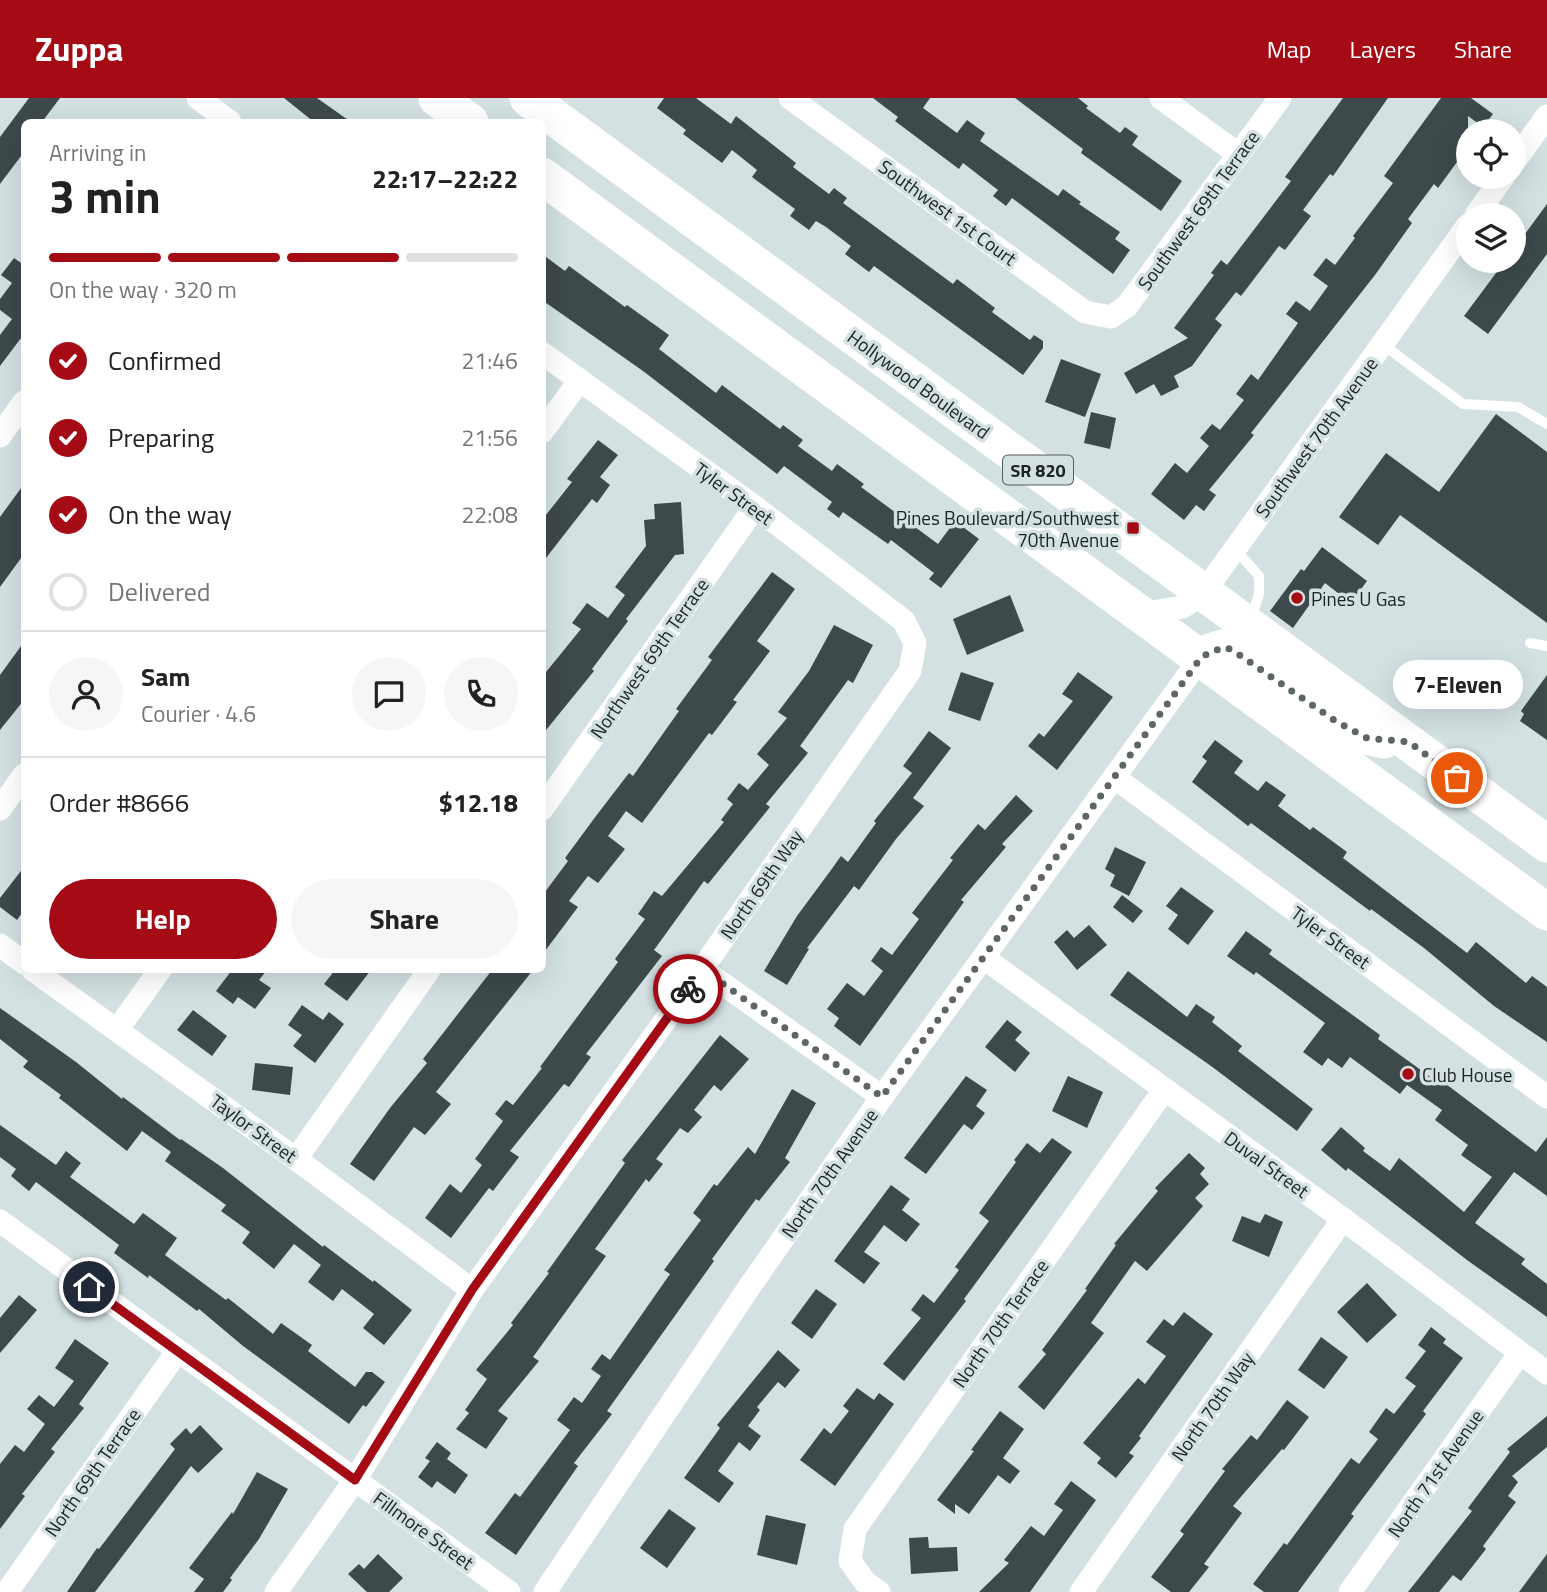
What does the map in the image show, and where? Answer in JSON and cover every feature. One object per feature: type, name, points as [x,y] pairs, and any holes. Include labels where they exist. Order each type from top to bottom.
[{"type":"highway","points":[[437,98],[466,119]]},
{"type":"highway","name":"Hollywood Boulevard","points":[[528,98],[1547,844]]},
{"type":"highway","name":"SR 820","points":[[546,179],[1547,912]]},
{"type":"highway","points":[[1200,659],[1210,652],[1226,647],[1337,722],[1367,738],[1409,742]]},
{"type":"highway","points":[[1498,877],[1516,870],[1547,893]]},
{"type":"street","points":[[198,98],[223,119]]},
{"type":"street","name":"Southwest 1st Court","points":[[790,98],[1085,312],[1111,317]]},
{"type":"street","points":[[1161,98],[1238,154]]},
{"type":"street","name":"Southwest 69th Terrace","points":[[1111,317],[1127,306],[1280,98]]},
{"type":"street","points":[[1535,98],[1547,107]]},
{"type":"street","points":[[1526,145],[1547,116]]},
{"type":"street","name":"Southwest 70th Avenue","points":[[1139,614],[1183,607],[1204,592],[1456,242]]},
{"type":"street","name":"Tyler Street","points":[[546,356],[755,507],[904,621],[915,643]]},
{"type":"street","points":[[546,427],[580,380]]},
{"type":"street","points":[[0,436],[21,406]]},
{"type":"street","name":"Northwest 69th Terrace","points":[[546,803],[755,507]]},
{"type":"street","name":"North 69th Way","points":[[355,1480],[472,1290],[702,969],[910,671],[915,643]]},
{"type":"street","name":"North 70th Avenue","points":[[545,1592],[750,1286],[882,1097],[1200,659]]},
{"type":"street","name":"Tyler Street","points":[[1114,777],[1547,1097]]},
{"type":"street","points":[[0,809],[21,779]]},
{"type":"street","points":[[0,945],[21,961]]},
{"type":"street","name":"Duval Street","points":[[984,958],[1343,1219],[1547,1373]]},
{"type":"street","points":[[702,969],[882,1097]]},
{"type":"street","name":"Taylor Street","points":[[37,973],[296,1159],[472,1290]]},
{"type":"street","points":[[117,1030],[158,973]]},
{"type":"street","points":[[296,1159],[427,973]]},
{"type":"street","name":"North 70th Terrace","points":[[879,1592],[865,1582],[850,1561],[855,1529],[1164,1090]]},
{"type":"street","name":"North 70th Way","points":[[1081,1592],[1343,1219]]},
{"type":"street","name":"Fillmore Street","points":[[0,1223],[509,1592]]},
{"type":"street","name":"North 69th Terrace","points":[[7,1592],[177,1352]]},
{"type":"street","name":"North 71st Avenue","points":[[1350,1592],[1520,1353]]},
{"type":"street","points":[[276,1592],[355,1480]]},
{"type":"lane","points":[[1382,345],[1464,404],[1518,407],[1547,424]]},
{"type":"lane","points":[[1235,549],[1259,576],[1259,594],[1249,625]]},
{"type":"lane","points":[[1531,643],[1547,646]]},
{"type":"building","points":[[29,98],[60,98],[44,119],[21,119],[21,156],[0,184],[0,137]]},
{"type":"building","points":[[284,98],[317,98],[347,119],[310,119]]},
{"type":"building","points":[[664,98],[696,98],[731,124],[736,116],[796,163],[793,167],[829,194],[834,188],[847,198],[843,203],[953,284],[957,279],[995,308],[992,312],[1030,340],[1034,335],[1043,341],[1043,348],[1023,375],[874,266],[869,272],[845,254],[851,246],[826,227],[816,221],[809,230],[790,216],[795,209],[752,177],[757,170],[732,150],[722,163],[683,134],[686,130],[657,108]]},
{"type":"building","points":[[873,98],[930,98],[923,108],[957,133],[967,120],[985,133],[980,141],[1058,196],[1063,189],[1081,202],[1079,204],[1120,232],[1115,239],[1130,250],[1113,274],[1012,198],[1006,206],[993,196],[998,190],[963,163],[959,169],[895,121],[898,117]]},
{"type":"building","points":[[1015,98],[1078,98],[1088,106],[1086,108],[1120,133],[1125,127],[1138,136],[1132,145],[1182,181],[1161,211],[1081,153],[1083,149]]},
{"type":"building","points":[[1343,98],[1388,98],[1333,176],[1330,174],[1303,210],[1311,216],[1285,250],[1279,246],[1241,296],[1236,292],[1215,319],[1222,325],[1192,366],[1174,376],[1179,387],[1161,396],[1154,384],[1136,394],[1124,373],[1188,338],[1174,328],[1214,275],[1211,273],[1221,260],[1227,265],[1291,181],[1285,177]]},
{"type":"building","points":[[1441,98],[1471,98],[1493,114],[1489,119],[1472,119],[1468,116],[1468,119],[1456,119],[1456,163],[1438,188],[1434,184],[1408,219],[1412,223],[1375,275],[1209,490],[1216,495],[1204,511],[1196,505],[1184,520],[1151,494],[1175,463],[1187,473],[1209,446],[1200,438],[1212,424],[1220,430],[1244,400],[1236,394],[1251,374],[1258,380],[1298,323],[1286,314],[1296,301],[1310,311],[1328,286],[1313,275],[1326,258],[1335,265],[1355,238],[1353,236],[1393,183],[1384,176]]},
{"type":"building","points":[[1547,204],[1547,254],[1488,334],[1464,316],[1496,273],[1526,273],[1526,233]]},
{"type":"building","points":[[546,257],[565,271],[569,266],[669,335],[659,349],[716,393],[722,385],[780,429],[783,425],[803,440],[798,446],[832,471],[837,464],[864,484],[861,487],[938,544],[955,521],[979,539],[941,588],[929,579],[934,573],[891,540],[888,544],[843,512],[839,518],[827,509],[832,502],[784,466],[777,474],[643,371],[546,303]]},
{"type":"building","points":[[14,258],[21,263],[21,338],[0,366],[0,335],[12,319],[0,310],[0,299],[12,283],[1,275]]},
{"type":"building","points":[[1061,359],[1101,374],[1085,417],[1045,402]]},
{"type":"building","points":[[1091,412],[1116,418],[1110,449],[1084,443]]},
{"type":"building","points":[[1496,414],[1547,452],[1547,623],[1400,515],[1378,545],[1339,517],[1386,453],[1439,492]]},
{"type":"building","points":[[598,440],[618,455],[600,477],[610,485],[597,503],[592,499],[546,558],[546,515],[572,482],[567,479]]},
{"type":"building","points":[[21,488],[21,558],[0,587],[0,517]]},
{"type":"building","points":[[681,502],[684,554],[675,555],[626,619],[628,621],[592,669],[594,671],[546,730],[546,672],[581,629],[572,623],[587,603],[608,618],[625,595],[615,587],[646,546],[644,520],[655,519],[654,504]]},
{"type":"building","points":[[1322,547],[1367,581],[1351,603],[1325,583],[1293,628],[1270,611],[1301,569],[1304,571]]},
{"type":"building","points":[[772,572],[795,589],[757,641],[770,651],[733,700],[737,702],[712,735],[709,733],[642,823],[626,811],[608,836],[625,849],[598,883],[588,876],[569,901],[578,907],[546,950],[546,891],[568,861],[565,858],[596,816],[629,773],[633,776],[679,711],[676,709],[712,660],[708,657]]},
{"type":"building","points":[[1010,595],[1024,631],[967,655],[953,619]]},
{"type":"building","points":[[834,625],[873,645],[853,683],[848,680],[800,746],[808,753],[766,804],[770,807],[708,884],[704,881],[654,950],[662,956],[586,1054],[591,1057],[569,1087],[564,1084],[510,1151],[519,1157],[493,1191],[489,1188],[451,1238],[425,1218],[450,1184],[461,1193],[482,1165],[475,1159],[503,1121],[495,1114],[506,1100],[513,1105],[618,962],[615,959],[645,919],[638,914],[654,891],[662,896],[724,822],[721,820],[733,804],[727,799],[739,783],[748,790],[769,765],[757,754],[787,718],[778,712],[809,671]]},
{"type":"building","points":[[21,646],[21,704],[0,730],[0,675]]},
{"type":"building","points":[[961,672],[994,683],[980,721],[948,710]]},
{"type":"building","points":[[1078,672],[1113,697],[1057,770],[1028,746],[1039,733],[1044,737],[1073,701],[1062,694]]},
{"type":"building","points":[[1547,675],[1547,740],[1520,721],[1524,714],[1521,711]]},
{"type":"building","points":[[929,731],[951,748],[913,798],[924,806],[859,890],[854,886],[807,948],[809,949],[787,985],[764,971],[797,916],[841,856],[848,862],[876,823],[874,821],[912,773],[903,766]]},
{"type":"building","points":[[1215,740],[1243,761],[1234,773],[1258,791],[1266,781],[1286,795],[1278,806],[1310,830],[1313,827],[1347,852],[1343,858],[1467,953],[1476,942],[1526,983],[1532,976],[1547,987],[1547,1042],[1494,1006],[1424,948],[1371,909],[1370,911],[1251,823],[1248,826],[1192,782],[1207,761],[1202,757]]},
{"type":"building","points":[[1016,795],[1033,811],[1002,844],[1006,847],[961,900],[964,902],[860,1046],[834,1026],[839,1018],[827,1009],[847,983],[864,996],[883,971],[871,961],[881,947],[892,955],[919,919],[912,913],[953,860],[950,858],[978,824],[985,830]]},
{"type":"building","points":[[1115,847],[1146,862],[1129,896],[1110,886],[1115,875],[1105,869]]},
{"type":"building","points":[[21,871],[21,914],[17,920],[0,907],[0,898]]},
{"type":"building","points":[[1181,887],[1214,911],[1188,945],[1168,929],[1178,915],[1166,906]]},
{"type":"building","points":[[1122,895],[1143,911],[1133,923],[1113,907]]},
{"type":"building","points":[[1089,925],[1107,945],[1077,970],[1054,942],[1067,930],[1074,938]]},
{"type":"building","points":[[1246,931],[1272,950],[1269,954],[1380,1035],[1378,1039],[1436,1081],[1438,1078],[1536,1152],[1547,1137],[1547,1196],[1514,1172],[1475,1223],[1525,1259],[1521,1264],[1547,1284],[1547,1317],[1321,1150],[1341,1127],[1365,1148],[1363,1151],[1390,1171],[1399,1158],[1464,1212],[1492,1177],[1461,1155],[1468,1145],[1435,1120],[1442,1110],[1407,1085],[1400,1094],[1350,1057],[1342,1068],[1328,1058],[1322,1066],[1303,1052],[1325,1023],[1256,972],[1254,975],[1227,956]]},
{"type":"building","points":[[1128,971],[1187,1017],[1196,1004],[1215,1017],[1212,1022],[1242,1046],[1238,1051],[1313,1109],[1297,1131],[1110,995]]},
{"type":"building","points":[[230,973],[265,973],[259,980],[271,988],[255,1009],[238,997],[233,1004],[216,991]]},
{"type":"building","points":[[333,973],[369,973],[347,1001],[324,984]]},
{"type":"building","points":[[490,973],[531,973],[436,1092],[451,1104],[425,1135],[414,1127],[374,1181],[350,1164],[390,1108],[427,1063],[423,1059]]},
{"type":"building","points":[[302,1005],[323,1020],[329,1012],[344,1024],[315,1063],[293,1046],[302,1035],[288,1025]]},
{"type":"building","points":[[0,1008],[76,1062],[122,1099],[123,1097],[223,1168],[323,1247],[324,1245],[373,1282],[374,1280],[412,1310],[384,1345],[363,1328],[374,1314],[342,1289],[333,1301],[308,1282],[321,1265],[294,1244],[274,1269],[242,1243],[250,1232],[221,1211],[226,1205],[165,1161],[171,1152],[142,1131],[127,1151],[23,1067],[28,1061],[0,1039]]},
{"type":"building","points":[[193,1010],[227,1036],[212,1056],[177,1030]]},
{"type":"building","points":[[1007,1020],[1022,1032],[1015,1040],[1030,1053],[1015,1072],[985,1047]]},
{"type":"building","points":[[720,1035],[749,1059],[721,1091],[714,1085],[694,1110],[702,1117],[688,1133],[680,1128],[656,1159],[663,1164],[649,1182],[646,1179],[595,1249],[606,1256],[533,1357],[539,1361],[498,1411],[508,1418],[486,1449],[456,1429],[469,1413],[465,1410],[487,1379],[476,1370],[513,1325],[511,1323],[625,1163],[622,1160]]},
{"type":"building","points":[[255,1063],[293,1067],[290,1095],[252,1090]]},
{"type":"building","points":[[966,1076],[987,1090],[976,1106],[985,1113],[972,1130],[964,1124],[926,1174],[904,1158]]},
{"type":"building","points":[[1068,1076],[1103,1092],[1087,1128],[1052,1111]]},
{"type":"building","points":[[792,1089],[816,1103],[785,1158],[790,1162],[759,1201],[756,1199],[712,1259],[714,1261],[607,1411],[612,1414],[574,1463],[578,1466],[516,1555],[485,1533],[515,1493],[520,1497],[570,1430],[557,1420],[574,1397],[582,1403],[601,1376],[591,1369],[602,1354],[610,1360],[670,1274],[664,1270],[701,1220],[693,1213],[714,1184],[717,1186],[748,1147],[755,1154]]},
{"type":"building","points":[[0,1125],[56,1165],[66,1151],[81,1163],[70,1177],[134,1224],[143,1213],[177,1238],[165,1255],[226,1300],[228,1298],[273,1334],[281,1323],[312,1345],[308,1351],[355,1387],[366,1372],[372,1372],[385,1382],[349,1424],[243,1346],[199,1309],[197,1311],[114,1253],[119,1245],[36,1182],[29,1191],[11,1176],[16,1169],[0,1157]]},
{"type":"building","points":[[1052,1138],[1072,1152],[964,1299],[966,1301],[904,1381],[883,1364],[921,1318],[911,1310],[923,1294],[934,1303],[959,1270],[955,1267],[989,1221],[979,1213],[1027,1143],[1040,1153]]},
{"type":"building","points":[[1189,1153],[1205,1168],[1200,1174],[1209,1184],[1195,1198],[1203,1206],[1147,1271],[1135,1261],[1091,1323],[1104,1333],[1044,1410],[1018,1387],[1046,1354],[1042,1350],[1087,1290],[1085,1289],[1116,1245],[1114,1244],[1158,1191],[1155,1188]]},
{"type":"building","points":[[891,1185],[910,1199],[902,1210],[920,1224],[906,1242],[884,1225],[864,1252],[880,1263],[864,1284],[834,1261]]},
{"type":"building","points":[[1265,1214],[1283,1222],[1269,1257],[1232,1241],[1242,1216],[1260,1223]]},
{"type":"building","points":[[1367,1283],[1397,1315],[1367,1343],[1337,1312]]},
{"type":"building","points":[[816,1289],[837,1304],[812,1339],[791,1323]]},
{"type":"building","points":[[19,1295],[37,1310],[0,1353],[0,1318]]},
{"type":"building","points":[[1184,1312],[1213,1334],[1139,1436],[1141,1438],[1129,1453],[1134,1456],[1116,1478],[1097,1463],[1101,1458],[1083,1443],[1138,1378],[1145,1384],[1166,1356],[1146,1342],[1164,1319],[1173,1326]]},
{"type":"building","points":[[1431,1327],[1446,1339],[1443,1343],[1463,1358],[1423,1411],[1426,1414],[1351,1514],[1354,1516],[1298,1592],[1264,1592],[1253,1584],[1284,1543],[1287,1545],[1351,1458],[1359,1464],[1378,1439],[1369,1432],[1386,1408],[1394,1414],[1416,1386],[1405,1378],[1426,1351],[1418,1345]]},
{"type":"building","points":[[1321,1337],[1348,1357],[1324,1389],[1298,1370]]},
{"type":"building","points":[[75,1339],[109,1363],[79,1404],[84,1408],[51,1449],[55,1452],[22,1494],[25,1496],[0,1529],[0,1464],[15,1445],[24,1452],[45,1424],[27,1409],[39,1395],[54,1407],[74,1381],[55,1368]]},
{"type":"building","points":[[778,1350],[800,1370],[785,1388],[778,1382],[757,1407],[760,1410],[748,1426],[761,1436],[750,1451],[739,1442],[718,1471],[734,1483],[719,1503],[684,1478],[720,1428],[717,1425]]},
{"type":"building","points":[[857,1388],[874,1400],[879,1393],[894,1404],[835,1486],[800,1460],[824,1428],[831,1434],[849,1411],[843,1406]]},
{"type":"building","points":[[1287,1400],[1309,1417],[1284,1450],[1282,1449],[1233,1506],[1242,1513],[1204,1564],[1209,1567],[1189,1592],[1171,1592],[1151,1577],[1184,1534],[1180,1531],[1225,1471],[1222,1469],[1251,1435],[1257,1440]]},
{"type":"building","points":[[1000,1411],[1024,1429],[1003,1458],[1020,1471],[1010,1484],[998,1475],[969,1514],[955,1504],[955,1514],[937,1500]]},
{"type":"building","points":[[1547,1416],[1547,1447],[1512,1476],[1518,1482],[1508,1496],[1516,1502],[1483,1546],[1486,1549],[1461,1581],[1453,1575],[1439,1592],[1408,1592],[1472,1511],[1468,1508],[1510,1452],[1507,1449]]},
{"type":"building","points":[[200,1425],[223,1449],[198,1473],[191,1466],[95,1592],[67,1592],[97,1548],[99,1549],[175,1449],[170,1444],[186,1428],[191,1434]]},
{"type":"building","points":[[437,1442],[451,1453],[447,1459],[468,1475],[455,1494],[437,1481],[432,1488],[418,1477],[430,1461],[425,1458]]},
{"type":"building","points":[[257,1472],[288,1489],[259,1539],[223,1592],[194,1592],[204,1579],[189,1568],[232,1512],[233,1514]]},
{"type":"building","points":[[1071,1481],[1096,1500],[1030,1592],[979,1592],[1009,1563],[1004,1560],[1031,1526],[1044,1536],[1063,1510],[1054,1504]]},
{"type":"building","points":[[669,1509],[696,1528],[667,1568],[640,1548]]},
{"type":"building","points":[[766,1515],[806,1524],[797,1565],[757,1555]]},
{"type":"building","points":[[928,1537],[929,1548],[957,1547],[958,1571],[911,1574],[909,1538]]},
{"type":"building","points":[[378,1554],[403,1578],[389,1592],[367,1592],[348,1574],[359,1564],[364,1569]]},
{"type":"building","points":[[1547,1554],[1547,1592],[1519,1592]]},
{"type":"way so far","points":[[688,989],[702,969],[882,1097],[1200,659],[1210,652],[1226,647],[1296,691],[1337,722],[1367,738],[1409,742],[1457,778]]},
{"type":"place","name":"Pines Boulevard/Southwest 70th Avenue","points":[[1133,528]]},
{"type":"place","name":"Pines U Gas","points":[[1297,598]]},
{"type":"place","name":"7-Eleven","points":[[1457,778]]},
{"type":"place","name":"Club House","points":[[1408,1074]]},
{"type":"route","points":[[89,1287],[355,1480],[472,1290],[688,989]]}]
